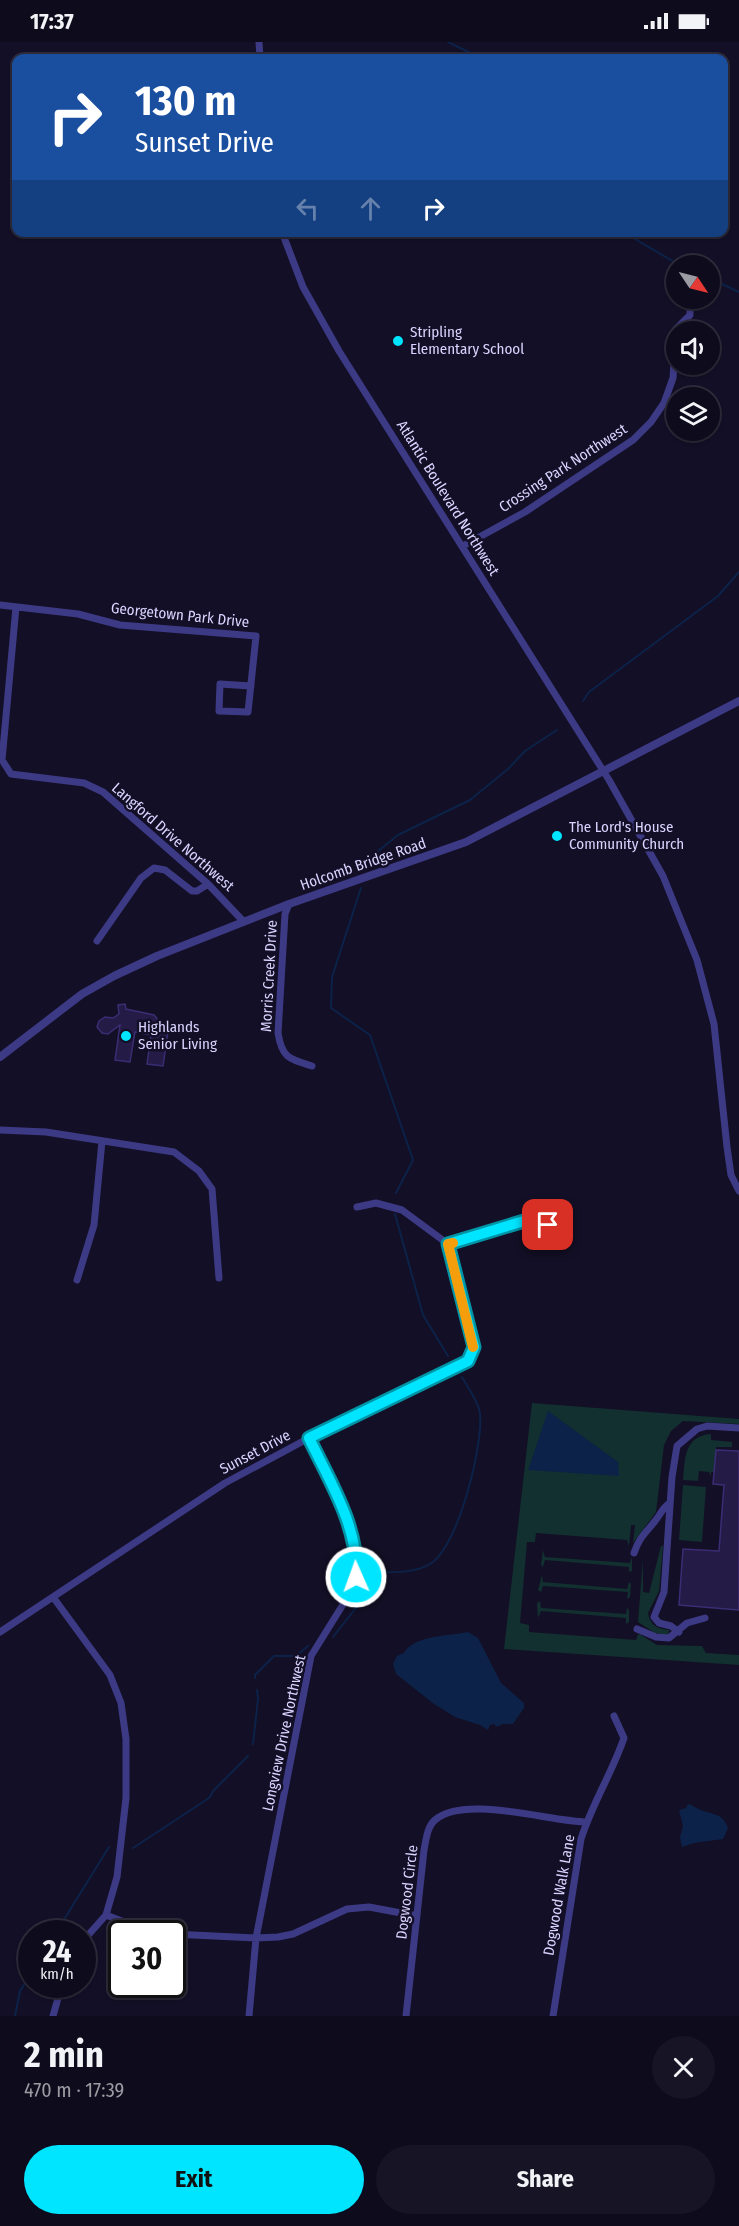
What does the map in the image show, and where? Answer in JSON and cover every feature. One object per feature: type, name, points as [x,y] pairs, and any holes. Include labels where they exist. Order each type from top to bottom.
[{"type":"street","name":"Atlantic Boulevard Northwest","points":[[284,237],[303,287],[339,351],[604,771],[663,876],[697,960],[714,1024],[731,1175],[739,1191]]},
{"type":"street","name":"Crossing Park Northwest","points":[[463,546],[533,507],[633,440],[651,422],[664,403],[673,378],[676,329],[690,315],[690,309]]},
{"type":"street","points":[[0,605],[16,607]]},
{"type":"street","name":"Georgetown Park Drive","points":[[16,607],[78,614],[120,625],[256,636],[251,686],[248,712],[219,711],[220,684],[251,686]]},
{"type":"street","name":"Langford Drive Northwest","points":[[16,607],[2,760],[6,769],[11,774],[84,783],[104,792],[208,884],[244,922]]},
{"type":"street","name":"Holcomb Bridge Road","points":[[0,1057],[82,994],[114,976],[157,956],[289,904],[466,842],[739,701]]},
{"type":"street","points":[[98,941],[141,878],[154,868],[165,870],[192,891],[197,891],[208,884]]},
{"type":"street","name":"Morris Creek Drive","points":[[289,904],[285,914],[278,1033],[280,1048],[290,1059],[312,1066]]},
{"type":"street","points":[[0,1130],[46,1132],[174,1152],[199,1170],[212,1189],[219,1278]]},
{"type":"street","points":[[76,1280],[94,1225],[102,1141]]},
{"type":"street","points":[[357,1207],[375,1203],[402,1210],[448,1244],[524,1221],[548,1225]]},
{"type":"street","name":"Sunset Drive","points":[[0,1632],[226,1483],[309,1438],[468,1361],[474,1347],[448,1244]]},
{"type":"street","points":[[679,1632],[671,1626],[659,1623],[654,1617],[664,1592],[670,1503],[677,1446],[697,1429],[707,1426],[739,1428]]},
{"type":"street","name":"Longview Drive Northwest","points":[[249,2016],[256,1938],[311,1656],[352,1590],[356,1577],[357,1557],[352,1533],[336,1493],[309,1438]]},
{"type":"street","points":[[634,1553],[644,1531],[655,1521],[660,1510],[670,1503]]},
{"type":"street","points":[[53,1597],[110,1674],[121,1704],[126,1739],[126,1798],[117,1877],[106,1914],[96,1926]]},
{"type":"street","points":[[637,1629],[656,1637],[669,1638],[687,1623],[705,1618]]},
{"type":"street","name":"Dogwood Walk Lane","points":[[553,2016],[581,1839],[613,1769],[624,1738],[614,1716]]},
{"type":"street","name":"Dogwood Circle","points":[[406,2016],[424,1850],[429,1827],[443,1814],[469,1810],[513,1811],[587,1822]]},
{"type":"street","points":[[186,1935],[256,1938],[293,1934],[347,1909],[369,1907],[417,1916]]},
{"type":"street","points":[[106,1914],[121,1920]]},
{"type":"street","points":[[53,2016],[58,1998]]},
{"type":"green space","points":[[532,1403],[739,1419],[739,1424],[683,1421],[671,1431],[664,1445],[656,1512],[633,1543],[635,1525],[631,1525],[629,1546],[627,1540],[536,1533],[535,1542],[527,1542],[520,1623],[529,1625],[529,1632],[636,1640],[638,1634],[657,1645],[702,1646],[706,1653],[739,1655],[739,1665],[504,1649]]},
{"type":"green space","points":[[711,1434],[711,1440],[732,1442],[732,1447],[716,1447],[714,1472],[711,1472],[711,1476],[709,1472],[699,1471],[698,1481],[683,1480],[686,1457],[691,1444],[702,1436]]},
{"type":"green space","points":[[683,1485],[706,1487],[702,1542],[679,1540]]},
{"type":"green space","points":[[661,1546],[663,1546],[659,1591],[648,1613],[650,1621],[655,1626],[669,1630],[668,1635],[655,1633],[638,1622],[643,1559],[643,1592],[649,1593]]},
{"type":"green space","points":[[543,1550],[545,1557],[630,1563],[632,1557],[632,1571],[629,1572],[629,1567],[545,1560],[543,1567],[541,1565]]},
{"type":"green space","points":[[542,1575],[543,1582],[627,1589],[629,1582],[631,1584],[630,1597],[627,1599],[628,1592],[543,1586],[541,1592],[538,1590]]},
{"type":"green space","points":[[540,1601],[541,1608],[626,1614],[627,1608],[629,1622],[626,1624],[626,1618],[541,1611],[538,1618],[537,1603]]},
{"type":"water","points":[[548,1411],[618,1462],[619,1476],[528,1470]]},
{"type":"water","points":[[468,1632],[478,1638],[501,1683],[524,1703],[524,1708],[513,1724],[502,1724],[497,1727],[494,1724],[490,1725],[488,1730],[455,1717],[434,1704],[396,1674],[393,1664],[397,1656],[409,1647],[433,1637]]},
{"type":"water","points":[[688,1804],[717,1815],[726,1823],[728,1828],[723,1839],[682,1847],[680,1837],[683,1826],[679,1810],[686,1808]]},
{"type":"building","name":"Highlands Senior Living","points":[[125,1004],[126,1009],[154,1015],[168,1032],[163,1066],[147,1064],[151,1035],[135,1032],[130,1062],[115,1060],[120,1025],[108,1034],[102,1033],[97,1027],[99,1021],[105,1017],[113,1018],[119,1014],[118,1005]]},
{"type":"building","points":[[716,1450],[739,1451],[739,1610],[679,1605],[683,1549],[719,1551],[724,1485],[713,1484]]},
{"type":"waterway","points":[[448,42],[473,54]]},
{"type":"waterway","points":[[632,237],[666,257]]},
{"type":"waterway","points":[[720,283],[739,292]]},
{"type":"waterway","points":[[583,701],[589,692],[718,596],[739,572]]},
{"type":"waterway","points":[[367,860],[398,835],[470,800],[508,769],[525,751],[557,730]]},
{"type":"waterway","points":[[361,888],[332,977],[331,1008],[370,1035],[413,1160],[396,1193]]},
{"type":"waterway","points":[[395,1214],[423,1315],[448,1356]]},
{"type":"waterway","points":[[333,1637],[363,1599],[379,1572],[407,1572],[427,1566],[443,1551],[452,1535],[467,1493],[478,1448],[480,1429],[478,1405],[462,1377]]},
{"type":"waterway","points":[[255,1678],[255,1675],[274,1656],[296,1656],[308,1646]]},
{"type":"waterway","points":[[253,1744],[257,1690]]},
{"type":"waterway","points":[[133,1848],[209,1798],[248,1756]]},
{"type":"waterway","points":[[64,1920],[109,1847]]},
{"type":"waterway","points":[[15,2016],[19,1998]]},
{"type":"slow traffic","points":[[453,1243],[448,1244],[473,1347]]},
{"type":"place","name":"Stripling Elementary School","points":[[398,341]]},
{"type":"place","name":"The Lord's House Community Church","points":[[557,836]]},
{"type":"place","name":"Highlands Senior Living","points":[[126,1036]]},
{"type":"route","points":[[356,1577],[357,1557],[352,1533],[336,1493],[309,1438],[468,1361],[474,1347],[448,1244],[524,1221],[548,1225]]}]
